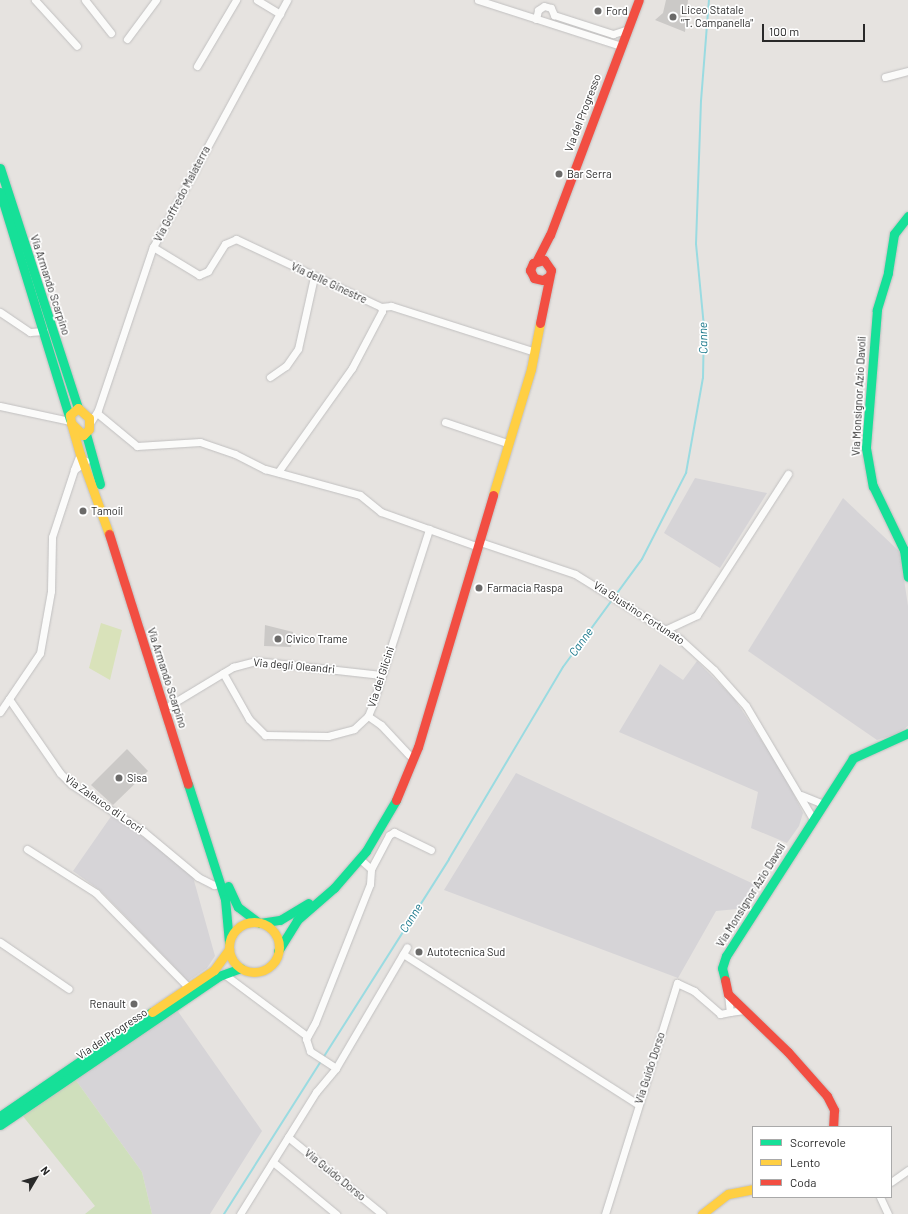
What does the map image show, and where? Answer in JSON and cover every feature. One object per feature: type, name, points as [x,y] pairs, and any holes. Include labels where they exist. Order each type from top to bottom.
[{"type":"street","points":[[35,0],[77,46]]},
{"type":"street","points":[[85,0],[111,33]]},
{"type":"street","points":[[127,39],[156,0]]},
{"type":"street","points":[[197,66],[236,0]]},
{"type":"street","points":[[257,0],[280,14]]},
{"type":"street","name":"Via Goffredo Malaterra","points":[[90,423],[97,413],[153,247],[287,0]]},
{"type":"street","points":[[478,0],[621,46]]},
{"type":"street","name":"Via del Progresso","points":[[550,235],[621,46],[640,0]]},
{"type":"street","points":[[536,19],[540,7],[549,3],[554,15],[613,34],[628,28]]},
{"type":"street","points":[[885,77],[908,71]]},
{"type":"street","name":"Via Armando Scarpino","points":[[0,168],[82,411],[90,423]]},
{"type":"street","name":"Via Armando Scarpino","points":[[0,192],[44,331],[80,454],[85,464],[225,899],[229,946]]},
{"type":"street","name":"Via Monsignor Azio Davoli","points":[[908,216],[894,234],[888,273],[877,310],[866,448],[873,486],[904,550],[908,577]]},
{"type":"street","points":[[550,235],[530,270],[536,279],[539,292],[529,350],[476,543],[410,770],[392,812],[360,859],[334,888],[297,920],[278,951],[276,959],[264,970],[249,971],[241,968],[231,957],[229,946],[243,924],[259,923],[293,914],[330,884],[347,865],[387,809],[409,755],[476,543],[531,369],[550,267],[550,235]]},
{"type":"street","name":"Via delle Ginestre","points":[[153,247],[199,275],[208,271],[225,244],[236,239],[314,277],[381,307],[391,306],[529,350]]},
{"type":"street","points":[[537,260],[547,262],[550,267]]},
{"type":"street","points":[[270,377],[291,361],[298,349],[314,277]]},
{"type":"street","points":[[536,279],[548,277]]},
{"type":"street","points":[[278,472],[352,368],[382,311],[381,307]]},
{"type":"street","points":[[0,312],[30,332],[44,331]]},
{"type":"street","name":"Via Goffredo Malaterra","points":[[82,411],[101,399]]},
{"type":"street","points":[[0,406],[70,421]]},
{"type":"street","points":[[82,411],[72,412],[70,421],[77,432],[86,434],[90,423]]},
{"type":"street","name":"Via Giustino Fortunato","points":[[97,413],[137,446],[200,442],[278,472],[360,495],[381,512],[429,529],[544,562],[594,584],[667,629],[714,670],[738,696],[802,795],[813,819]]},
{"type":"street","points":[[445,422],[504,442]]},
{"type":"street","name":"Via Armando Scarpino","points":[[86,434],[231,897],[244,913],[259,923]]},
{"type":"street","points":[[74,470],[85,464],[91,448]]},
{"type":"street","points":[[0,712],[40,653],[51,591],[52,537],[80,454]]},
{"type":"street","points":[[667,629],[697,615],[788,474]]},
{"type":"street","name":"Via dei Glicini","points":[[223,673],[249,719],[265,735],[343,734],[354,729],[368,716],[429,529]]},
{"type":"street","name":"Via degli Oleandri","points":[[170,705],[223,673],[256,661],[381,674]]},
{"type":"street","points":[[0,709],[8,701]]},
{"type":"street","name":"Via Zaleuco di Locri","points":[[8,701],[60,773],[71,784],[144,832],[198,876],[214,885],[220,883]]},
{"type":"street","points":[[368,716],[381,725],[409,755]]},
{"type":"street","name":"Via Monsignor Azio Davoli","points":[[833,1126],[834,1110],[827,1096],[728,994],[722,974],[726,956],[813,819],[859,753],[892,742],[908,733]]},
{"type":"street","points":[[802,795],[823,804]]},
{"type":"street","points":[[336,1068],[310,1051],[307,1036],[370,884],[371,869],[389,834],[394,832],[432,850]]},
{"type":"street","points":[[27,849],[96,893],[188,987]]},
{"type":"street","points":[[360,859],[371,869]]},
{"type":"street","points":[[259,923],[276,937],[278,951]]},
{"type":"street","points":[[0,942],[69,989]]},
{"type":"street","name":"Via del Progresso","points":[[0,1116],[214,970],[229,946]]},
{"type":"street","points":[[240,1214],[316,1092],[336,1068],[407,947]]},
{"type":"street","points":[[403,954],[638,1104]]},
{"type":"street","name":"Via del Progresso","points":[[0,1126],[224,974],[241,968]]},
{"type":"street","points":[[224,974],[307,1036]]},
{"type":"street","name":"Via Guido Dorso","points":[[605,1214],[638,1104],[677,984],[694,992],[720,1014],[730,1012]]},
{"type":"street","points":[[728,994],[730,1012],[744,1010]]},
{"type":"street","name":"Via Guido Dorso","points":[[288,1137],[378,1213]]},
{"type":"street","points":[[273,1162],[336,1214]]},
{"type":"street","points":[[892,1181],[908,1170]]},
{"type":"street","points":[[702,1214],[712,1210],[728,1194],[752,1189]]},
{"type":"street","points":[[880,1198],[888,1214]]},
{"type":"shaded area","points":[[695,478],[767,493],[720,568],[664,533]]},
{"type":"shaded area","points":[[843,498],[900,552],[908,606],[908,726],[897,734],[877,740],[748,651]]},
{"type":"shaded area","points":[[697,661],[734,698],[785,776],[803,813],[799,826],[787,843],[751,828],[758,792],[619,732],[660,664],[683,680]]},
{"type":"shaded area","points":[[516,773],[758,886],[737,909],[716,911],[678,978],[444,890]]},
{"type":"shaded area","points":[[112,815],[182,864],[193,877],[215,956],[207,968],[188,981],[101,891],[73,871]]},
{"type":"shaded area","points":[[177,1010],[262,1131],[210,1214],[152,1214],[142,1172],[75,1079]]},
{"type":"green space","points":[[101,623],[122,630],[110,680],[89,668]]},
{"type":"green space","points":[[75,1079],[142,1172],[152,1214],[85,1214],[95,1206],[22,1115]]},
{"type":"building","name":"Liceo Statale \"T. Campanella\"","points":[[666,0],[688,0],[685,32],[655,20],[663,13]]},
{"type":"building","name":"Civico Trame","points":[[265,625],[293,632],[291,647],[264,646]]},
{"type":"building","name":"Sisa","points":[[127,749],[148,771],[113,805],[91,785]]},
{"type":"waterway","name":"Canne","points":[[224,1214],[449,859],[563,667],[642,559],[686,473],[703,378],[704,327],[696,244],[701,101],[709,0]]},
{"type":"traffic: fast","points":[[0,168],[78,408]]},
{"type":"traffic: fast","points":[[0,192],[70,419]]},
{"type":"traffic: fast","points":[[908,216],[894,234],[888,273],[877,310],[866,448],[873,486],[904,550],[908,577]]},
{"type":"traffic: fast","points":[[86,434],[100,484]]},
{"type":"traffic: fast","points":[[725,980],[722,968],[726,956],[853,758],[908,733]]},
{"type":"traffic: fast","points":[[188,784],[225,899],[229,942]]},
{"type":"traffic: fast","points":[[278,951],[297,920],[334,888],[366,851],[396,800]]},
{"type":"traffic: fast","points":[[228,886],[238,907],[258,922]]},
{"type":"traffic: fast","points":[[260,923],[280,920],[308,903]]},
{"type":"traffic: fast","points":[[0,1125],[219,976],[241,968]]},
{"type":"traffic: fast","points":[[0,1116],[152,1012]]},
{"type":"traffic: slow","points":[[493,495],[531,369],[540,323]]},
{"type":"traffic: slow","points":[[71,423],[83,435],[89,429],[89,418],[78,408],[70,415],[71,423],[80,454],[109,534]]},
{"type":"traffic: slow","points":[[254,922],[268,926],[275,933],[279,947],[275,961],[268,968],[254,972],[240,968],[233,961],[229,947],[233,933],[240,926],[254,922]]},
{"type":"traffic: slow","points":[[152,1012],[214,970],[229,949]]},
{"type":"traffic: slow","points":[[702,1214],[728,1194],[752,1189]]},
{"type":"traffic: jam","points":[[537,260],[550,235],[639,0]]},
{"type":"traffic: jam","points":[[540,323],[551,270],[544,260],[533,263],[530,270],[534,278],[543,280],[548,277]]},
{"type":"traffic: jam","points":[[396,800],[418,747],[493,495]]},
{"type":"traffic: jam","points":[[109,534],[188,784]]},
{"type":"traffic: jam","points":[[725,980],[728,994],[788,1052],[827,1096],[834,1110],[833,1126]]},
{"type":"place","name":"Ford","points":[[598,11]]},
{"type":"place","name":"Liceo Statale \"T. Campanella\"","points":[[673,17]]},
{"type":"place","name":"Bar Serra","points":[[559,174]]},
{"type":"place","name":"Tamoil","points":[[83,511]]},
{"type":"place","name":"Farmacia Raspa","points":[[479,588]]},
{"type":"place","name":"Civico Trame","points":[[278,639]]},
{"type":"place","name":"Sisa","points":[[119,778]]},
{"type":"place","name":"Autotecnica Sud","points":[[419,952]]},
{"type":"place","name":"Renault","points":[[134,1004]]}]
